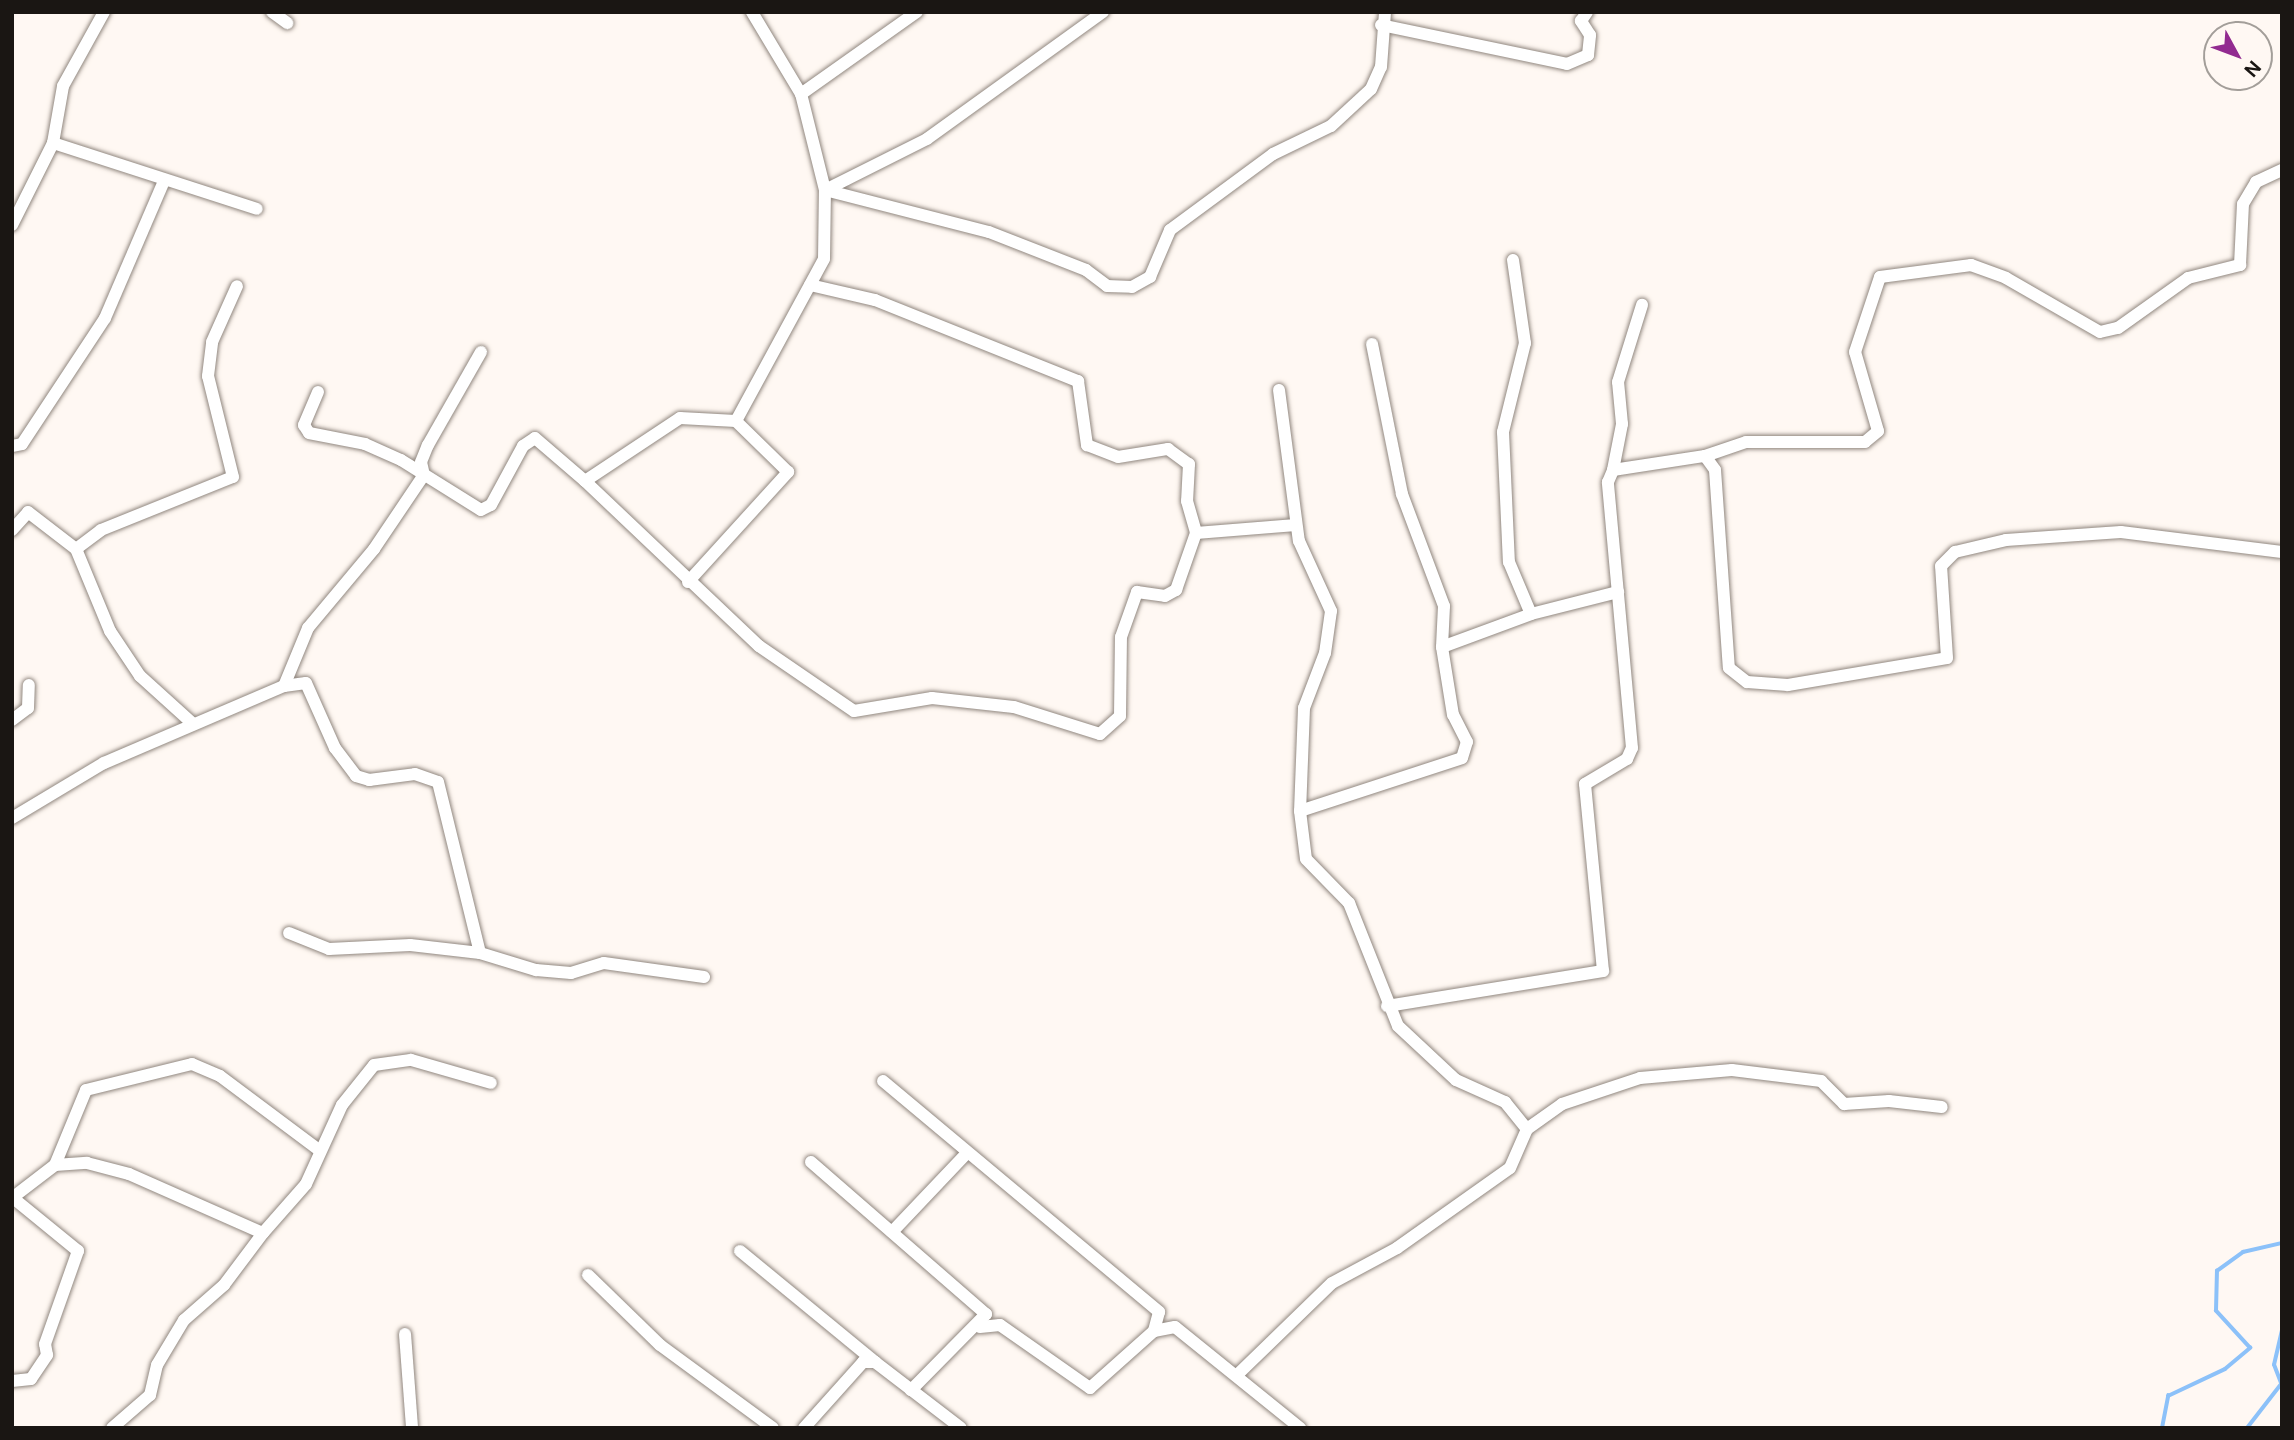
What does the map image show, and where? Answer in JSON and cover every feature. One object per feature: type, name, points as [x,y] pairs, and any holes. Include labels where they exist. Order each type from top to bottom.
[{"type":"street","points":[[12,225],[53,144],[63,86],[103,12]]},
{"type":"street","points":[[272,12],[287,23]]},
{"type":"street","points":[[736,421],[824,259],[825,190],[801,94],[752,12]]},
{"type":"street","points":[[801,94],[917,12]]},
{"type":"street","points":[[825,190],[927,139],[1103,12]]},
{"type":"street","points":[[825,190],[989,232],[1086,271],[1107,286],[1132,287],[1150,277],[1170,230],[1273,154],[1331,126],[1371,89],[1381,67],[1383,19],[1567,64],[1588,55],[1590,36],[1581,21],[1587,12]]},
{"type":"street","points":[[53,144],[257,209]]},
{"type":"street","points":[[1613,470],[1705,456],[1746,442],[1865,442],[1878,431],[1856,352],[1881,277],[1971,265],[2006,278],[2100,332],[2118,328],[2188,278],[2240,265],[2244,204],[2256,182],[2282,170]]},
{"type":"street","points":[[12,446],[22,444],[105,318],[164,181]]},
{"type":"street","points":[[1513,260],[1525,343],[1503,432],[1509,562],[1531,614]]},
{"type":"street","points":[[318,392],[304,425],[309,433],[365,444],[424,475],[481,510],[491,505],[523,446],[535,438],[585,481],[688,582],[759,646],[854,711],[932,698],[1014,707],[1100,734],[1120,716],[1121,637],[1137,592],[1165,596],[1176,590],[1196,533],[1187,501],[1189,464],[1168,449],[1118,457],[1087,445],[1078,381],[875,300],[810,285]]},
{"type":"street","points":[[76,549],[101,530],[233,477],[208,376],[212,342],[237,286]]},
{"type":"street","points":[[1387,1006],[1603,971],[1584,796],[1589,778],[1627,760],[1632,748],[1608,475],[1613,470],[1622,424],[1618,382],[1642,304]]},
{"type":"street","points":[[1300,811],[1462,758],[1467,742],[1453,715],[1442,647],[1444,606],[1402,494],[1372,344]]},
{"type":"street","points":[[284,686],[308,628],[374,549],[424,475],[421,462],[428,445],[481,352]]},
{"type":"street","points":[[1279,390],[1296,525],[1331,611],[1325,653],[1304,708],[1300,811],[1306,859],[1349,903],[1387,1006],[1398,1026],[1456,1080],[1506,1102],[1527,1129]]},
{"type":"street","points":[[585,481],[680,418],[736,421],[788,472],[688,582]]},
{"type":"street","points":[[1705,456],[1715,470],[1729,668],[1747,682],[1788,685],[1947,658],[1941,566],[1955,552],[1981,546],[2121,532],[2282,552]]},
{"type":"street","points":[[12,530],[28,512],[76,549],[110,631],[141,676],[192,723]]},
{"type":"street","points":[[1196,533],[1296,525]]},
{"type":"street","points":[[1442,647],[1531,614],[1618,592]]},
{"type":"street","points":[[12,818],[104,763],[192,723],[284,686],[306,683],[334,748],[356,776],[369,780],[415,774],[438,782],[480,953]]},
{"type":"street","points":[[12,720],[28,708],[29,685]]},
{"type":"street","points":[[289,933],[330,949],[410,945],[480,953],[536,970],[570,973],[604,963],[704,977]]},
{"type":"street","points":[[113,1428],[150,1395],[157,1365],[184,1321],[225,1285],[263,1233],[306,1184],[318,1150],[342,1104],[374,1065],[411,1060],[491,1083]]},
{"type":"street","points":[[12,1381],[31,1379],[47,1355],[45,1344],[78,1251],[13,1198],[55,1165],[86,1090],[192,1064],[220,1076],[318,1150]]},
{"type":"street","points":[[1237,1375],[1332,1283],[1397,1248],[1510,1168],[1527,1129],[1562,1104],[1640,1078],[1732,1070],[1821,1082],[1844,1104],[1889,1101],[1942,1107]]},
{"type":"street","points":[[883,1081],[966,1154],[1159,1312],[1154,1331]]},
{"type":"street","points":[[892,1232],[966,1154]]},
{"type":"street","points":[[811,1162],[984,1310],[980,1327],[911,1390]]},
{"type":"street","points":[[55,1165],[87,1163],[129,1174],[263,1233]]},
{"type":"street","points":[[740,1251],[874,1362],[961,1428]]},
{"type":"street","points":[[588,1275],[660,1345],[773,1428]]},
{"type":"street","points":[[980,1327],[1000,1325],[1090,1388],[1154,1331],[1175,1327],[1300,1428]]},
{"type":"street","points":[[405,1334],[412,1428]]},
{"type":"street","points":[[804,1428],[857,1367],[874,1362]]},
{"type":"waterway","points":[[2162,1428],[2168,1396],[2225,1369],[2250,1348],[2216,1311],[2217,1271],[2243,1252],[2282,1243]]},
{"type":"waterway","points":[[2281,1383],[2274,1365],[2282,1331]]},
{"type":"waterway","points":[[2247,1428],[2282,1383]]}]
